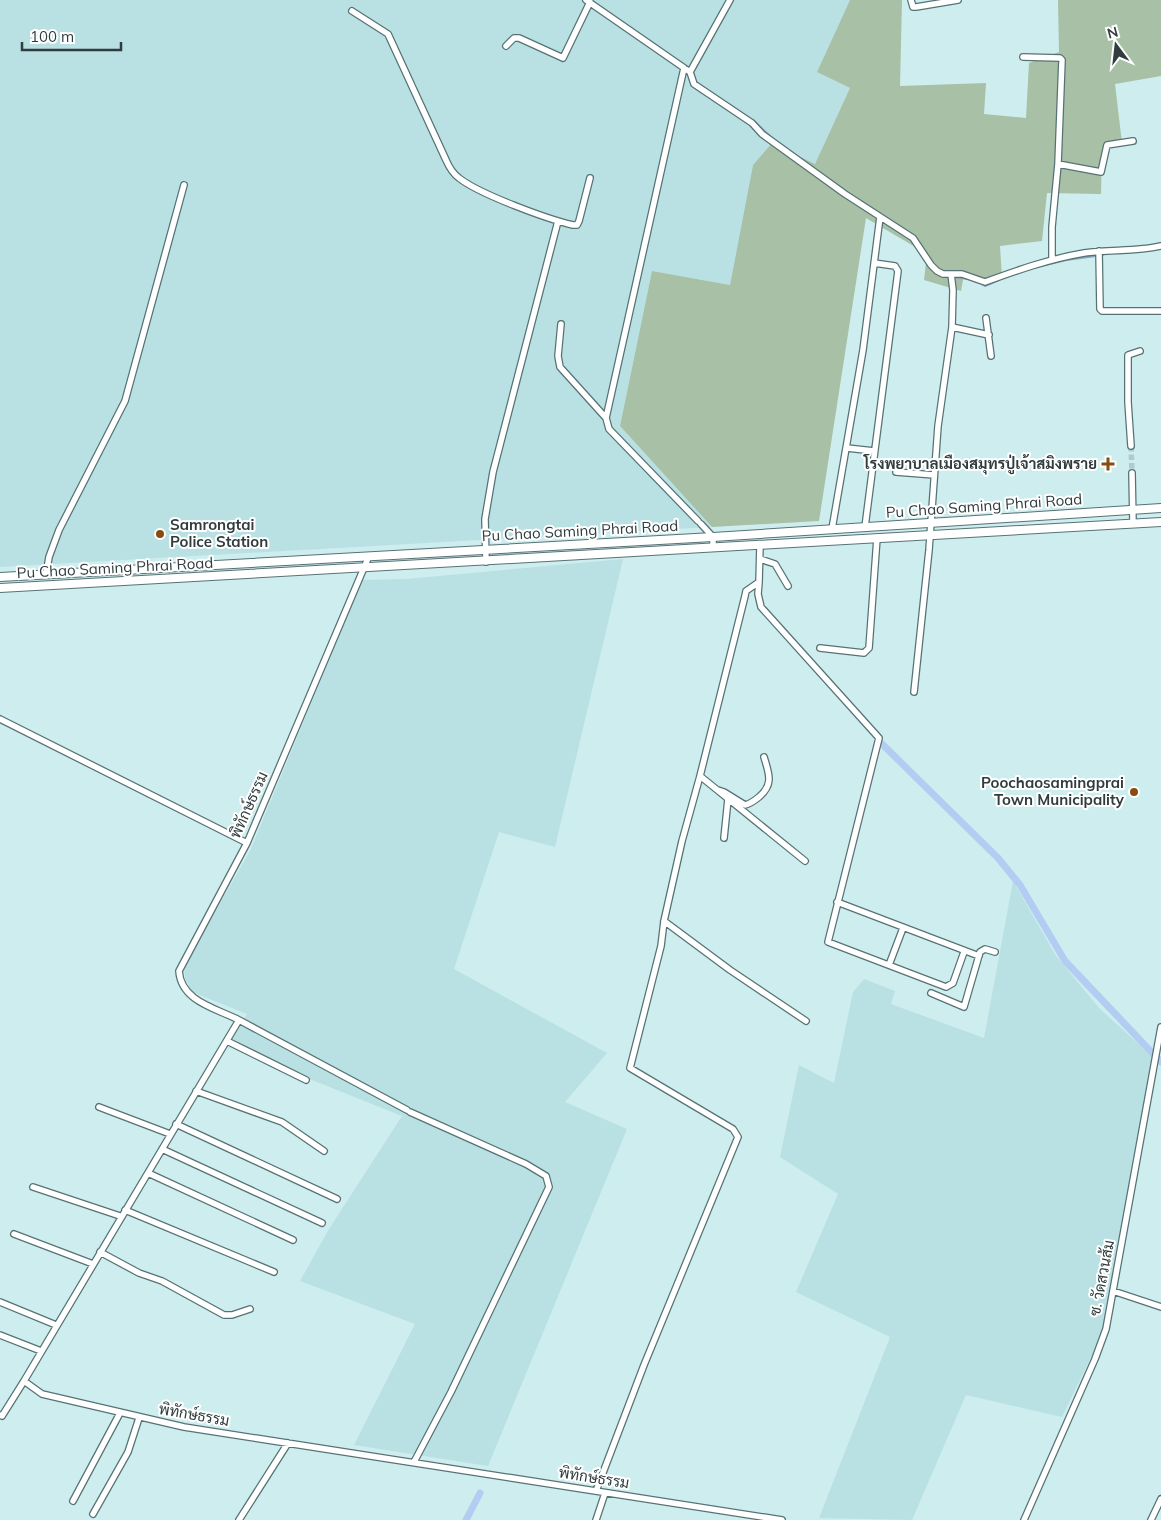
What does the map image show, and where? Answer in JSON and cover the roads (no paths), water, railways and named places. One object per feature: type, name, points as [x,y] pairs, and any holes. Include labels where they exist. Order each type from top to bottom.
[{"type":"main road","name":"Pu Chao Saming Phrai Road","points":[[0,577],[713,537],[1161,508]]},
{"type":"main road","name":"Pu Chao Saming Phrai Road","points":[[0,588],[486,562],[1161,522]]},
{"type":"main road","points":[[158,569],[158,579]]},
{"type":"main road","points":[[46,575],[47,585]]},
{"type":"street","points":[[690,72],[730,0]]},
{"type":"street","points":[[911,0],[913,6],[916,7],[958,0]]},
{"type":"street","points":[[506,46],[514,38],[519,38],[563,58],[588,1],[690,72],[694,84],[752,123],[762,134],[879,220],[913,238],[934,268],[951,277],[962,274],[984,282],[1004,273],[1052,259],[1161,246]]},
{"type":"street","points":[[352,11],[388,34],[452,172],[460,180],[558,221],[577,225],[590,178]]},
{"type":"street","points":[[1023,58],[1060,58],[1062,60],[1052,259]]},
{"type":"street","points":[[606,418],[684,68]]},
{"type":"street","points":[[1058,164],[1101,172],[1107,145],[1132,141]]},
{"type":"street","points":[[46,575],[49,557],[59,530],[125,401],[184,185]]},
{"type":"street","points":[[832,529],[863,350],[879,220]]},
{"type":"street","points":[[486,562],[485,519],[493,472],[558,221]]},
{"type":"street","points":[[1099,254],[1100,309],[1102,311],[1161,311]]},
{"type":"street","points":[[865,527],[898,271],[895,266],[874,263]]},
{"type":"street","points":[[914,692],[930,535],[934,475],[952,327],[953,290],[951,277]]},
{"type":"street","points":[[986,318],[991,356]]},
{"type":"street","points":[[561,324],[558,356],[560,367],[606,418],[609,429],[713,537],[714,548]]},
{"type":"street","points":[[952,327],[989,335]]},
{"type":"street","points":[[1131,446],[1128,354],[1140,351]]},
{"type":"street","points":[[847,448],[874,452]]},
{"type":"street","points":[[896,472],[934,475]]},
{"type":"street","points":[[1132,473],[1132,523]]},
{"type":"street","points":[[820,648],[864,653],[869,648],[877,538]]},
{"type":"street","points":[[760,545],[758,594],[761,606],[879,738],[828,942],[950,987],[964,952]]},
{"type":"street","name":"พิทักษ์ธรรม","points":[[369,556],[247,842],[179,971],[180,981],[188,996],[239,1020],[409,1110],[526,1164],[546,1176],[549,1187],[451,1392],[414,1462]]},
{"type":"street","points":[[760,559],[775,564],[788,586]]},
{"type":"street","points":[[596,1491],[648,1356],[738,1137],[734,1129],[630,1068],[661,946],[664,921],[682,841],[746,592],[759,582]]},
{"type":"street","points":[[0,719],[247,842]]},
{"type":"street","points":[[716,790],[724,792],[745,805],[752,802],[768,789],[770,782],[764,757]]},
{"type":"street","points":[[700,776],[805,861]]},
{"type":"street","points":[[724,838],[728,800]]},
{"type":"street","points":[[837,902],[964,952],[979,956]]},
{"type":"street","points":[[664,921],[730,970],[806,1021]]},
{"type":"street","points":[[888,965],[903,928]]},
{"type":"street","points":[[931,993],[961,1007],[965,1006],[982,949],[995,952]]},
{"type":"street","points":[[0,1415],[2,1416],[24,1381],[120,1216],[148,1173],[239,1020]]},
{"type":"street","name":"ซ. วัดสวนส้ม","points":[[1024,1520],[1095,1359],[1106,1329],[1161,1027]]},
{"type":"street","points":[[227,1041],[306,1080]]},
{"type":"street","points":[[196,1091],[282,1122],[324,1151]]},
{"type":"street","points":[[99,1107],[170,1134]]},
{"type":"street","points":[[176,1124],[337,1199]]},
{"type":"street","points":[[162,1149],[322,1223]]},
{"type":"street","points":[[148,1173],[293,1240]]},
{"type":"street","points":[[33,1187],[120,1216]]},
{"type":"street","points":[[125,1210],[274,1272]]},
{"type":"street","points":[[14,1234],[93,1264]]},
{"type":"street","points":[[100,1252],[139,1273],[162,1281],[224,1315],[232,1315],[250,1309]]},
{"type":"street","points":[[1113,1291],[1161,1307]]},
{"type":"street","points":[[0,1302],[56,1325]]},
{"type":"street","points":[[0,1336],[41,1351]]},
{"type":"street","name":"พิทักษ์ธรรม","points":[[24,1381],[42,1394],[197,1430],[596,1491],[739,1517],[782,1520]]},
{"type":"street","points":[[72,1502],[120,1413]]},
{"type":"street","points":[[93,1514],[128,1452],[139,1418]]},
{"type":"street","points":[[239,1520],[288,1443]]},
{"type":"street","points":[[596,1520],[605,1493]]},
{"type":"street","points":[[1151,1520],[1161,1499]]},
{"type":"waterway","points":[[753,120],[773,139]]},
{"type":"waterway","points":[[1029,269],[1066,260],[1103,255]]},
{"type":"waterway","points":[[952,277],[970,279]]},
{"type":"waterway","points":[[981,283],[985,286],[999,280]]},
{"type":"waterway","points":[[878,740],[998,858],[1020,885],[1065,961],[1161,1062]]},
{"type":"waterway","points":[[466,1520],[480,1493]]},
{"type":"tunnel","points":[[1131,446],[1132,473]]},
{"type":"place","name":"โรงพยาบาลเมืองสมุทรปู่เจ้าสมิงพราย","points":[[1108,464]]},
{"type":"place","name":"Samrongtai Police Station","points":[[160,534]]},
{"type":"place","name":"Poochaosamingprai Town Municipality","points":[[1134,792]]}]
